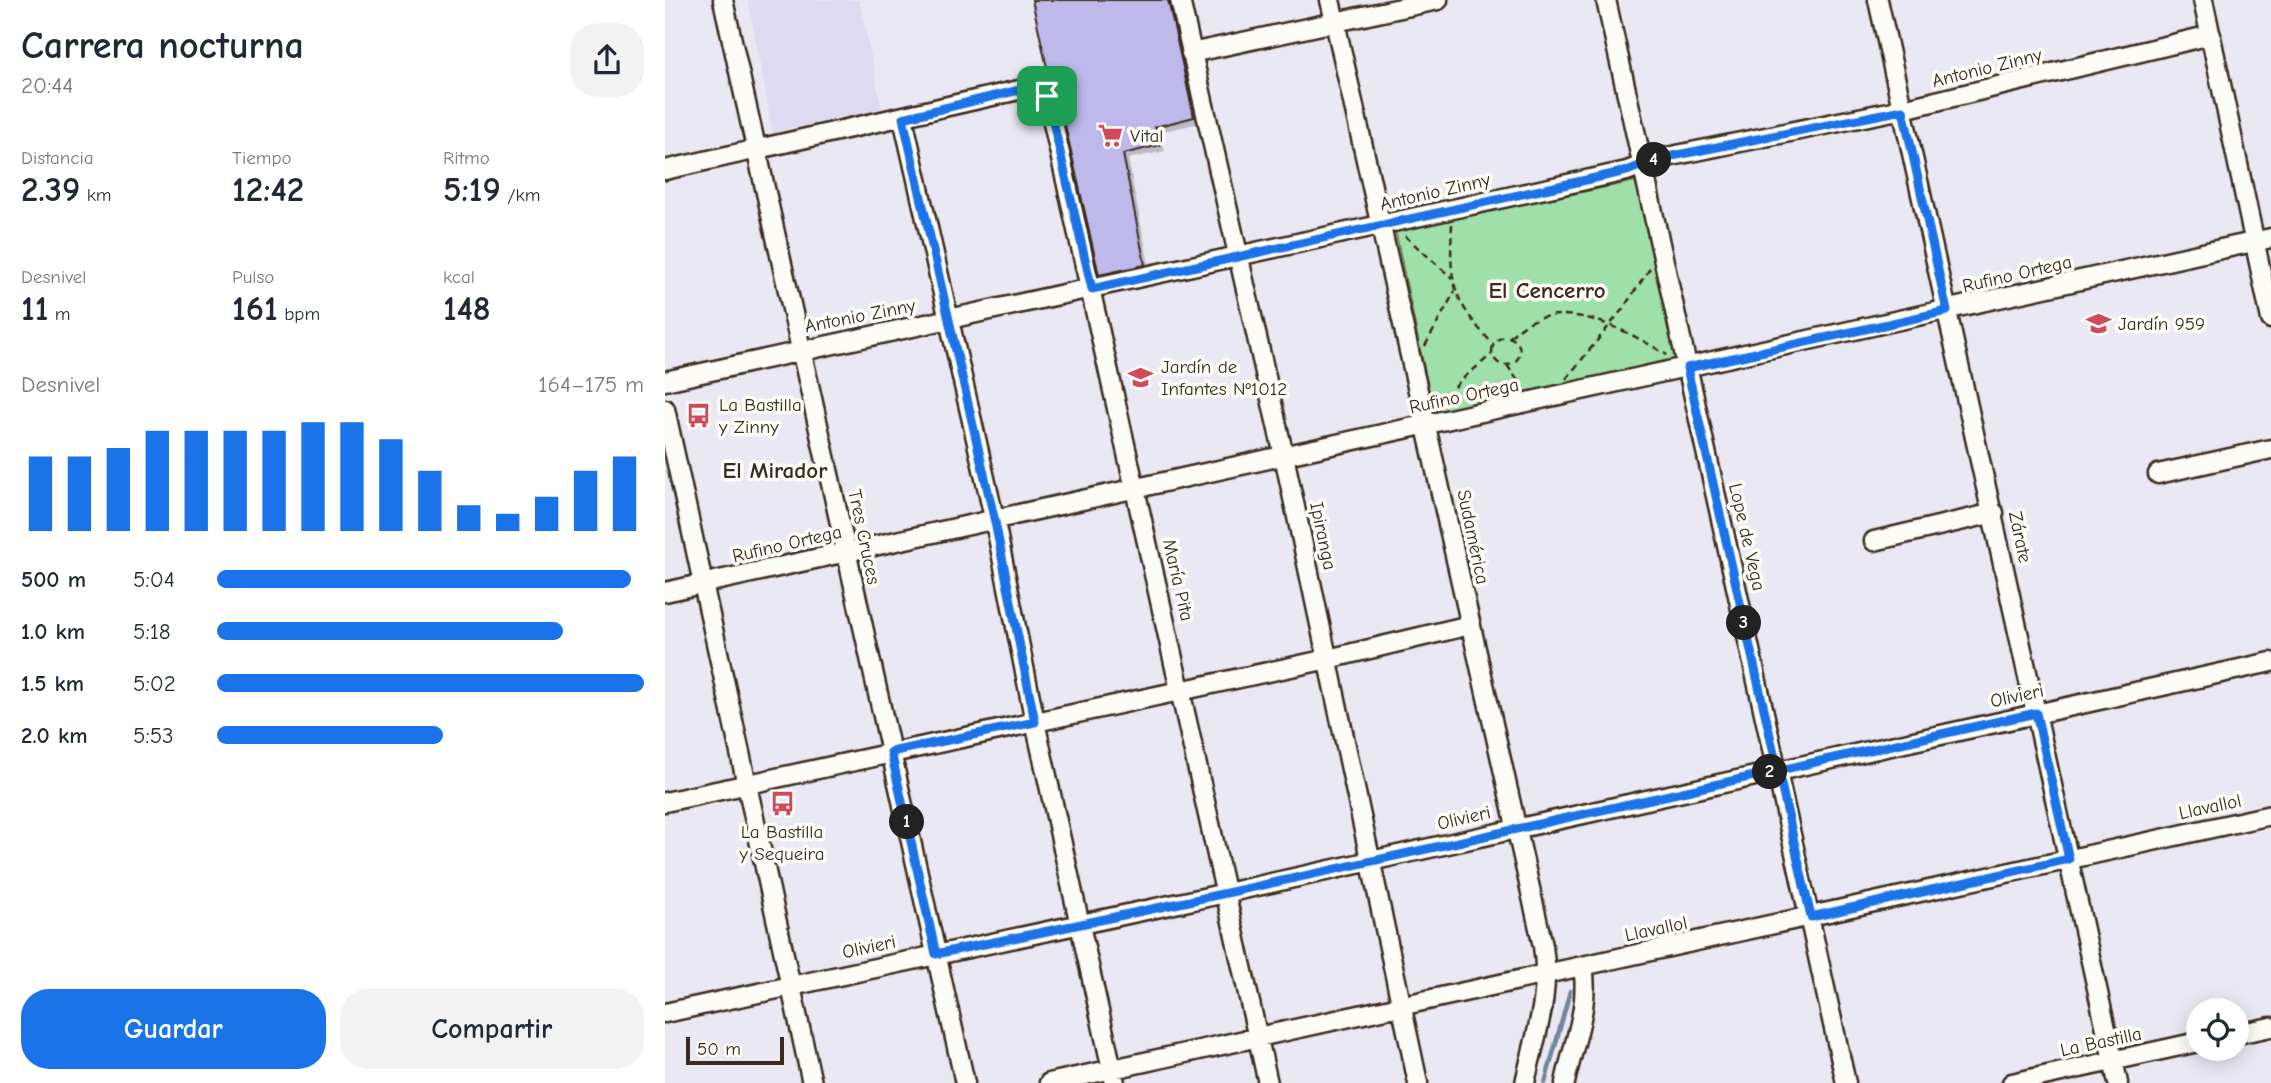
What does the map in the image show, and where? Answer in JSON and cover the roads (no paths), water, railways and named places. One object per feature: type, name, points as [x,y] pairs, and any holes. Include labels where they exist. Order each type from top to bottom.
[{"type":"street","name":"Tres Cruces","points":[[723,0],[965,1083]]},
{"type":"street","name":"Ipiranga","points":[[1180,0],[1284,456],[1418,1083]]},
{"type":"street","name":"Sudamérica","points":[[1330,0],[1388,224],[1412,361],[1548,974],[1541,1021],[1525,1083]]},
{"type":"street","points":[[1191,53],[1439,0]]},
{"type":"street","name":"Lope de Vega","points":[[1605,0],[1846,1083]]},
{"type":"street","name":"Zárate","points":[[1878,0],[1994,513],[2118,1083]]},
{"type":"street","points":[[2203,0],[2262,239],[2271,319]]},
{"type":"street","name":"Antonio Zinny","points":[[665,381],[802,349],[1238,258],[1641,165],[1657,159],[1903,110],[2211,35]]},
{"type":"street","name":"María Pita","points":[[903,118],[1032,87],[1041,88],[1047,96],[1268,1083]]},
{"type":"street","points":[[665,170],[757,147],[903,118],[995,522],[1035,722],[1114,1076]]},
{"type":"street","name":"Rufino Ortega","points":[[665,593],[1947,311],[2262,239]]},
{"type":"street","points":[[665,409],[812,1083]]},
{"type":"street","points":[[2158,474],[2271,449]]},
{"type":"street","points":[[1874,541],[1994,513]]},
{"type":"street","points":[[665,802],[1328,659],[1471,625]]},
{"type":"street","name":"Olivieri","points":[[665,1013],[1080,925],[2271,662]]},
{"type":"street","name":"Llavallol","points":[[1049,1083],[1114,1076],[1402,1006],[2271,815]]},
{"type":"street","points":[[1565,1083],[1583,1014],[1586,982],[1583,967]]},
{"type":"street","points":[[2249,1032],[2271,1027]]},
{"type":"street","name":"La Bastilla","points":[[2013,1083],[2186,1045]]},
{"type":"waterway","points":[[1545,1083],[1570,991]]},
{"type":"place","name":"Vital","points":[[1110,136]]},
{"type":"place","name":"Jardín 959","points":[[2098,324]]},
{"type":"place","name":"Jardín de Infantes Nº1012","points":[[1141,378]]},
{"type":"place","name":"La Bastilla y Zinny","points":[[699,416]]},
{"type":"place","name":"La Bastilla y Sequeira","points":[[782,804]]},
{"type":"district","name":"El Cencerro","points":[[1547,290]]},
{"type":"district","name":"El Mirador","points":[[775,470]]}]
